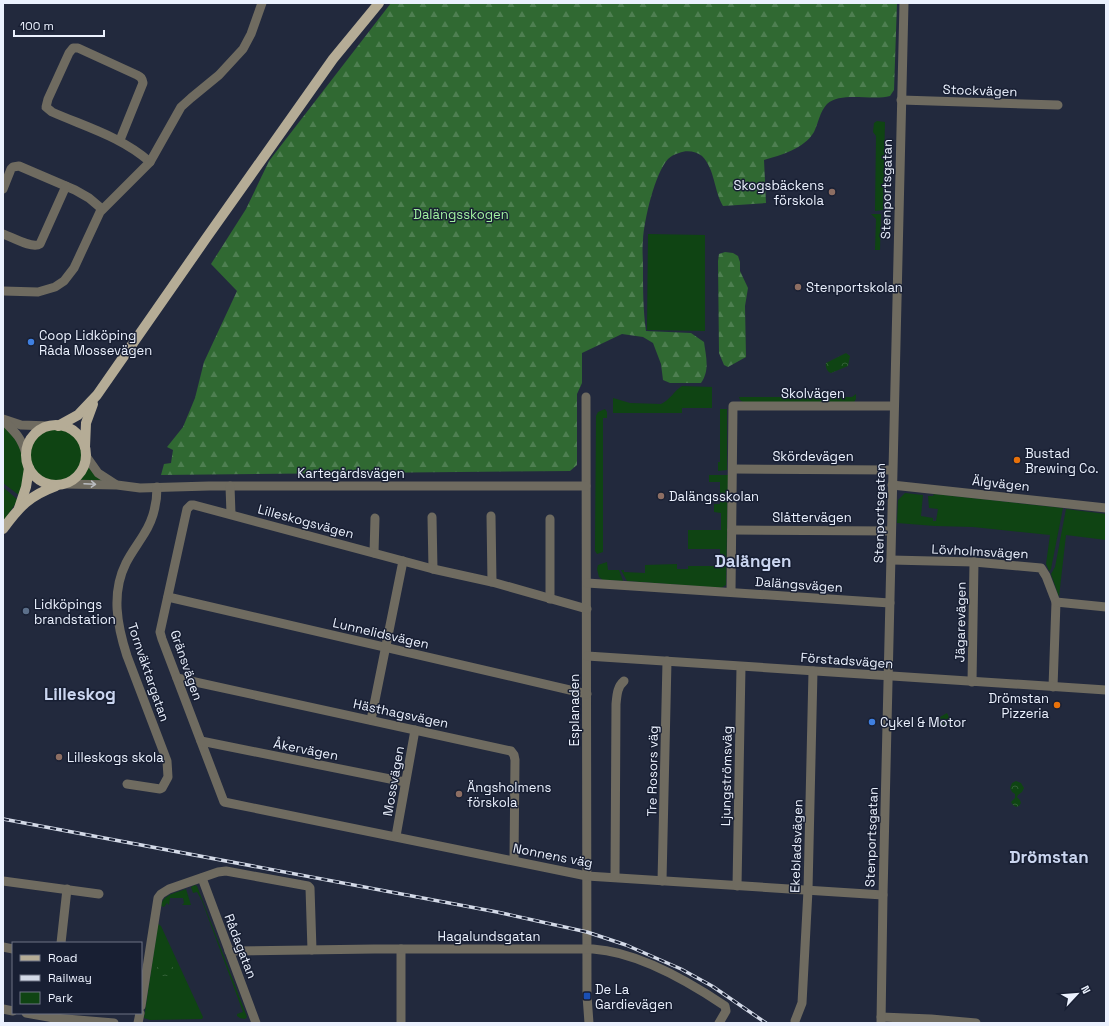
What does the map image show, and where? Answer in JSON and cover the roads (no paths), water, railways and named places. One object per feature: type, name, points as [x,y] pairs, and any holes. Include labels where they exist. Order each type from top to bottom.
[{"type":"main road","points":[[19,508],[26,487],[29,468],[26,454],[28,444],[42,429],[54,426],[78,415],[97,395],[206,237],[332,59],[379,3]]},
{"type":"main road","points":[[3,529],[19,508],[34,495],[61,485],[78,476],[83,467],[86,454],[86,423],[97,395]]},
{"type":"main road","points":[[54,426],[71,430],[78,435],[83,443],[86,454]]},
{"type":"main road","points":[[29,468],[35,476],[43,482],[61,485]]},
{"type":"street","points":[[3,291],[38,292],[50,290],[64,280],[74,268],[102,209],[150,162],[181,107],[190,98],[219,76],[242,49],[252,34],[262,3]]},
{"type":"street","name":"Stenportsgatan","points":[[881,1020],[892,470],[904,3]]},
{"type":"street","points":[[120,140],[143,80],[137,74],[78,48],[73,48],[69,53],[48,99],[46,107],[52,112],[120,140],[150,162]]},
{"type":"street","name":"Stockvägen","points":[[901,100],[1058,105]]},
{"type":"street","points":[[3,189],[11,170],[16,166],[24,167],[82,194],[102,209]]},
{"type":"street","points":[[3,234],[32,246],[37,246],[40,244],[66,186]]},
{"type":"street","name":"Esplanaden","points":[[586,397],[588,694],[587,996],[589,1023]]},
{"type":"street","name":"Skolvägen","points":[[732,469],[733,406],[894,406]]},
{"type":"street","points":[[3,420],[22,425],[54,426]]},
{"type":"street","points":[[3,420],[19,436],[26,454]]},
{"type":"street","name":"Kartegårdsvägen","points":[[86,454],[98,472],[117,485]]},
{"type":"street","points":[[731,592],[732,469]]},
{"type":"street","name":"Skördevägen","points":[[732,469],[892,470]]},
{"type":"street","name":"Kartegårdsvägen","points":[[61,485],[117,485],[140,488],[230,486],[586,486]]},
{"type":"street","name":"Älgvägen","points":[[892,485],[1106,508]]},
{"type":"street","points":[[230,486],[231,514]]},
{"type":"street","name":"Tornväktargatan","points":[[127,784],[160,789],[165,784],[168,777],[167,761],[121,639],[116,611],[117,595],[122,571],[126,562],[144,535],[151,520],[157,496],[157,487]]},
{"type":"street","name":"Lilleskogsvägen","points":[[187,509],[191,505],[194,505],[231,514],[433,569],[492,582],[587,609]]},
{"type":"street","name":"Gränsvägen","points":[[187,509],[160,635],[223,801]]},
{"type":"street","points":[[491,516],[492,582]]},
{"type":"street","points":[[432,517],[433,569]]},
{"type":"street","name":"Lilleskogsvägen","points":[[374,553],[375,518]]},
{"type":"street","points":[[550,519],[550,599]]},
{"type":"street","name":"Slåttervägen","points":[[732,530],[891,531]]},
{"type":"street","name":"Lövholmsvägen","points":[[891,560],[974,562],[1041,568],[1046,576],[1056,602],[1053,687]]},
{"type":"street","points":[[371,720],[403,561]]},
{"type":"street","name":"Jägarevägen","points":[[972,682],[974,562]]},
{"type":"street","name":"Dalängsvägen","points":[[587,583],[890,603]]},
{"type":"street","name":"Lunnelidsvägen","points":[[168,597],[588,694]]},
{"type":"street","points":[[1056,602],[1106,607]]},
{"type":"street","name":"Förstadsvägen","points":[[587,656],[1106,690]]},
{"type":"street","name":"Tre Rosors väg","points":[[662,881],[667,661]]},
{"type":"street","name":"Ljungströmsväg","points":[[737,886],[741,666]]},
{"type":"street","name":"Ekebladsvägen","points":[[795,1021],[802,1003],[808,890],[813,671]]},
{"type":"street","name":"Hästhagsvägen","points":[[177,678],[512,752],[515,760],[514,860]]},
{"type":"street","points":[[616,877],[616,704],[617,690],[624,681]]},
{"type":"street","name":"Mossvägen","points":[[396,836],[415,730]]},
{"type":"street","name":"Åkervägen","points":[[201,741],[405,782]]},
{"type":"street","name":"Nonnens väg","points":[[223,801],[587,876],[883,895]]},
{"type":"street","points":[[142,1000],[158,898],[164,891],[218,872],[226,871],[308,886],[310,888],[312,950]]},
{"type":"street","name":"Rådagatan","points":[[202,878],[256,1023]]},
{"type":"street","points":[[3,881],[99,894]]},
{"type":"street","points":[[62,942],[67,889]]},
{"type":"street","points":[[401,949],[401,1023]]},
{"type":"street","name":"Hagalundsgatan","points":[[229,951],[602,949],[619,952],[656,967],[689,983],[725,1006],[726,1011],[722,1019]]},
{"type":"street","points":[[31,1014],[53,1018],[114,1023]]},
{"type":"street","points":[[881,1020],[932,1019],[976,1023]]},
{"type":"railway","points":[[3,819],[497,912],[587,932],[626,945],[681,969],[712,986],[766,1023]]},
{"type":"place","name":"Skogsbäckens förskola","points":[[832,192]]},
{"type":"place","name":"Stenportskolan","points":[[798,287]]},
{"type":"place","name":"Coop Lidköping Råda Mossevägen","points":[[31,342]]},
{"type":"place","name":"Bustad Brewing Co.","points":[[1017,460]]},
{"type":"place","name":"Dalängsskolan","points":[[661,496]]},
{"type":"place","name":"Lidköpings brandstation","points":[[26,611]]},
{"type":"place","name":"Drömstan Pizzeria","points":[[1057,705]]},
{"type":"place","name":"Cykel & Motor","points":[[872,722]]},
{"type":"place","name":"Lilleskogs skola","points":[[59,757]]},
{"type":"place","name":"Ängsholmens förskola","points":[[459,794]]},
{"type":"place","name":"De La Gardievägen","points":[[587,996]]},
{"type":"district","name":"Dalängen","points":[[753,561]]},
{"type":"district","name":"Lilleskog","points":[[80,694]]},
{"type":"district","name":"Drömstan","points":[[1049,857]]},
{"type":"park label","name":"Dalängsskogen","points":[[461,214]]}]
